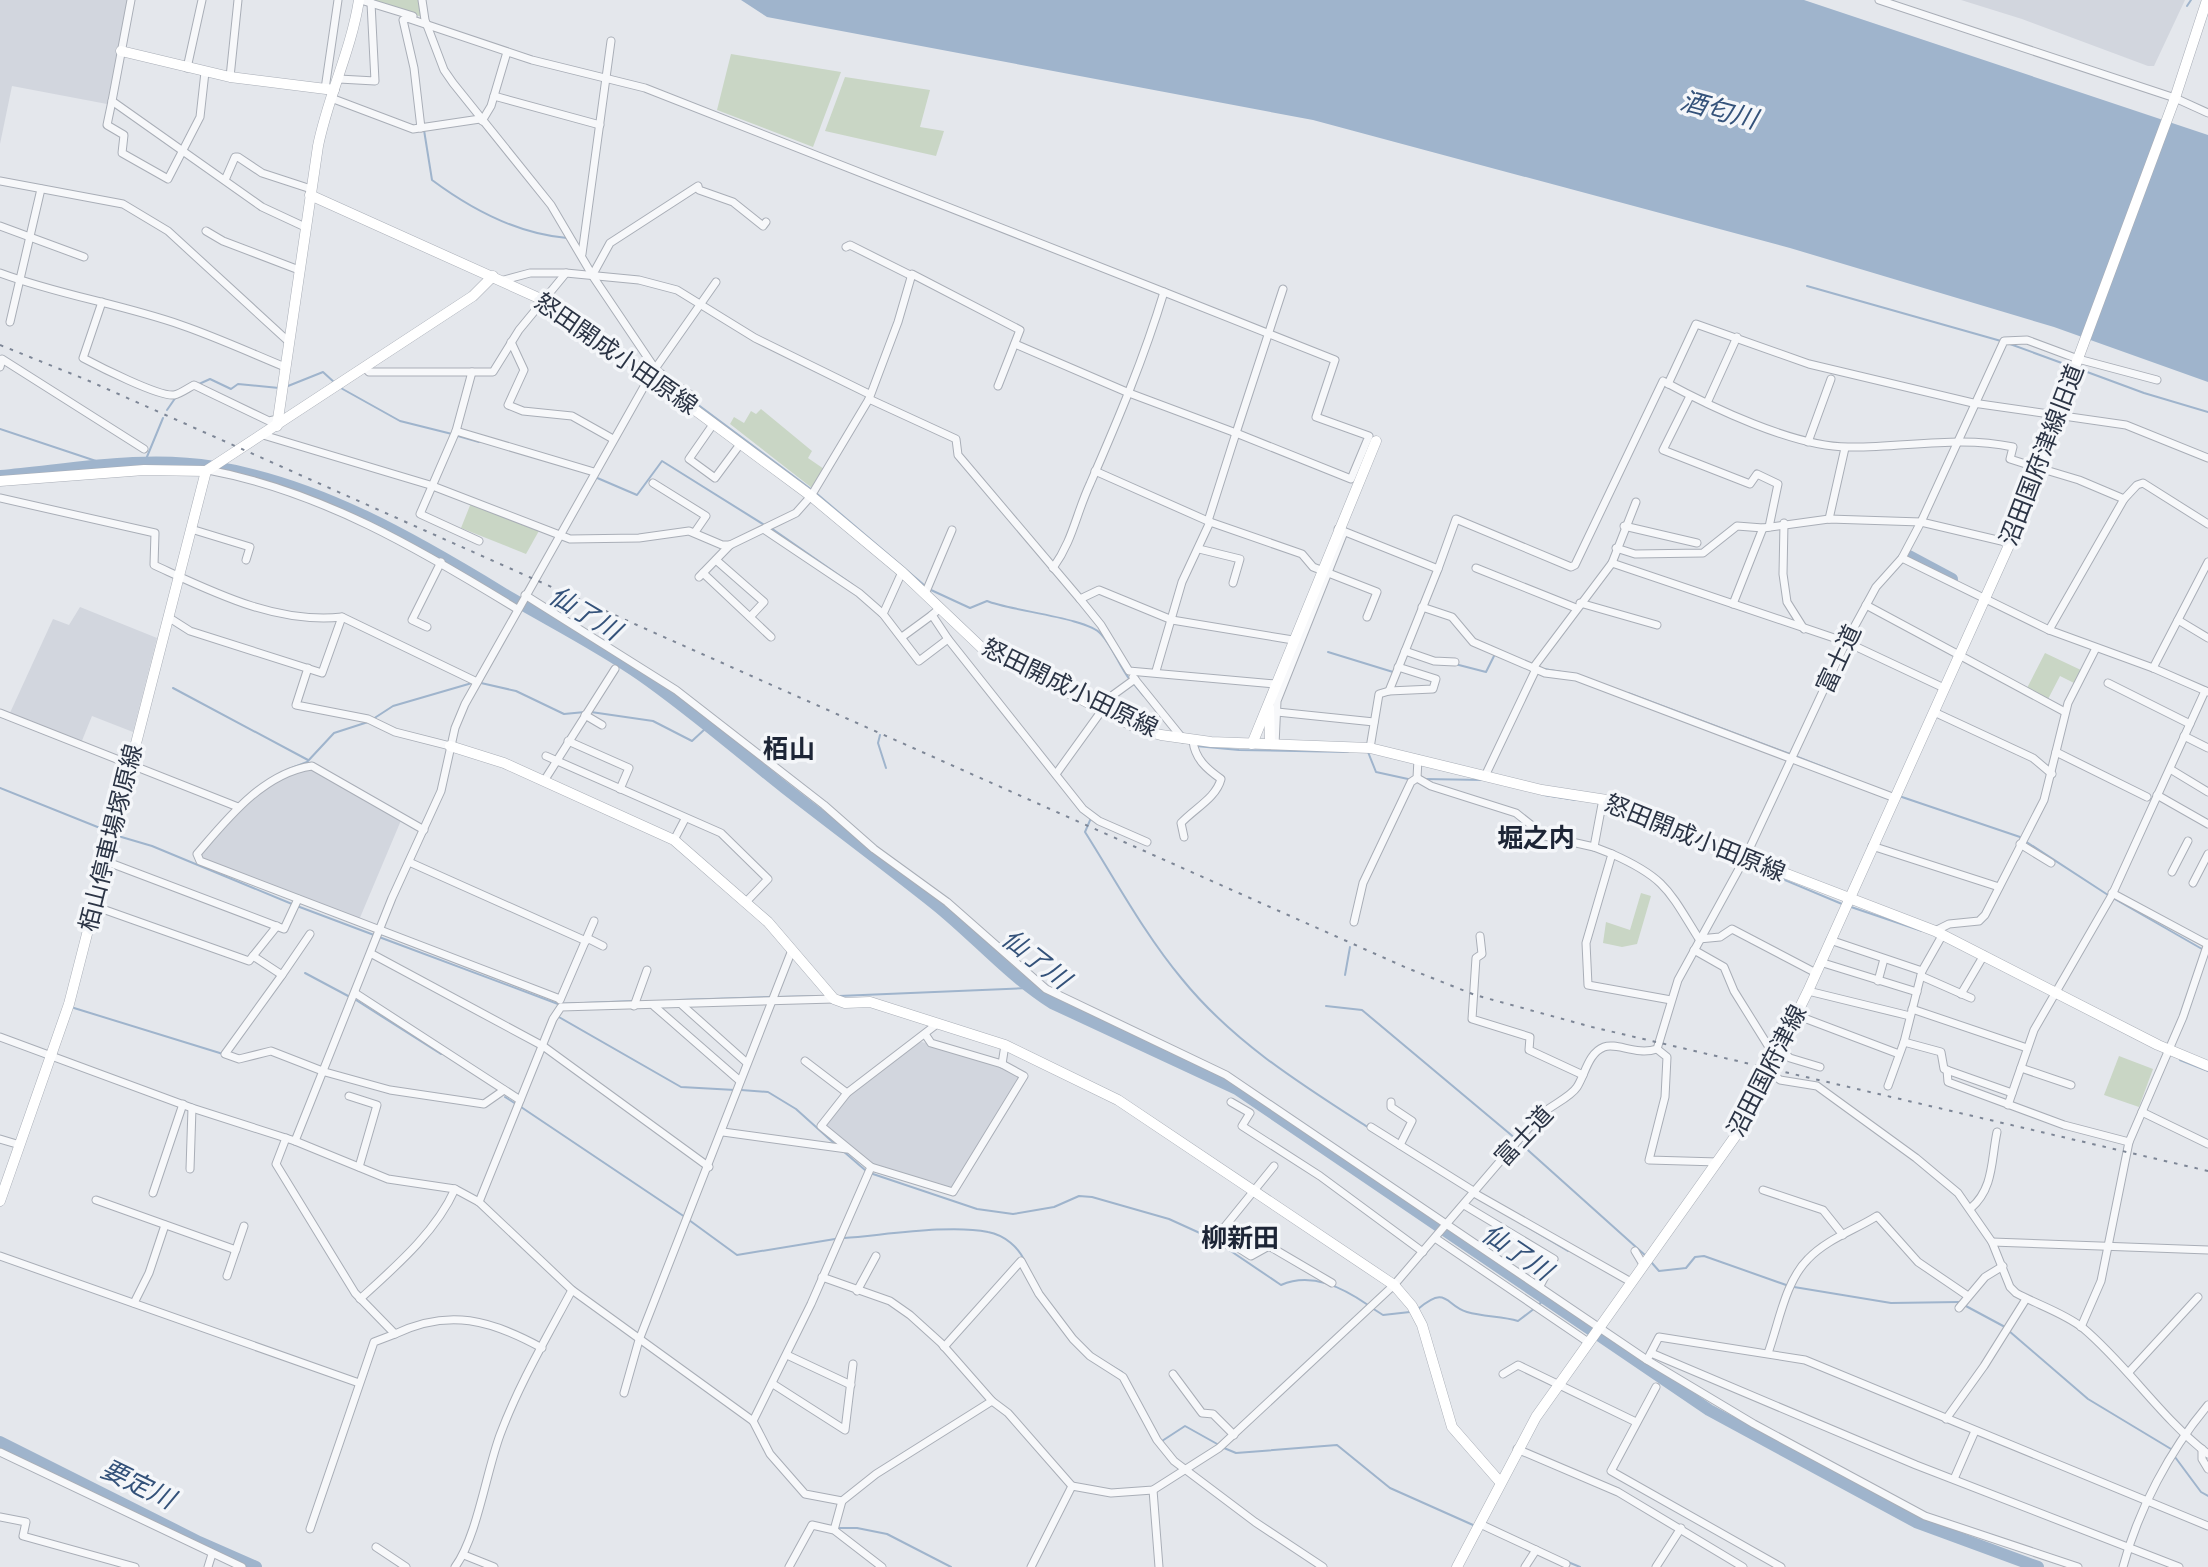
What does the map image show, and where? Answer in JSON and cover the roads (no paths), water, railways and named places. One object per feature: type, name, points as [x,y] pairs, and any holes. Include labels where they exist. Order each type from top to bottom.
[{"type":"main road","points":[[278,423],[322,125],[330,92],[339,79],[353,36],[359,0]]},
{"type":"main road","name":"沼田国府津線旧道","points":[[1848,899],[2010,543],[2029,495],[2035,467],[2043,456],[2175,98],[2207,0]]},
{"type":"main road","points":[[121,51],[230,77],[330,92]]},
{"type":"main road","name":"怒田開成小田原線","points":[[311,192],[542,299],[653,371],[687,404],[811,496],[902,572],[925,594],[936,612],[989,653],[1146,731],[1183,739],[1370,748],[1486,774],[1542,790],[1603,802],[1744,861],[1848,899]]},
{"type":"main road","points":[[0,481],[194,466],[207,471],[473,296],[493,276]]},
{"type":"main road","points":[[1252,744],[1376,442]]},
{"type":"main road","name":"栢山停車場塚原線","points":[[0,1200],[52,1055],[94,906],[207,471]]},
{"type":"main road","points":[[1269,701],[1273,745]]},
{"type":"main road","points":[[450,746],[504,763],[674,840],[768,922],[831,996],[845,1003],[870,1002],[1005,1045],[1142,1113],[1394,1284],[1415,1310],[1452,1427],[1500,1482]]},
{"type":"main road","points":[[1848,899],[1939,932],[2169,1050],[2208,1066]]},
{"type":"main road","name":"沼田国府津線","points":[[1460,1566],[1517,1449],[1599,1326],[1740,1131],[1808,991],[1848,899]]},
{"type":"street","points":[[131,0],[107,125],[124,135],[122,153],[168,180],[200,117],[205,72]]},
{"type":"street","points":[[187,68],[202,0]]},
{"type":"street","points":[[230,77],[238,0]]},
{"type":"street","points":[[338,0],[330,92],[403,128],[481,120]]},
{"type":"street","points":[[422,0],[426,23],[444,70],[551,205],[653,371]]},
{"type":"street","points":[[1879,0],[2175,98],[2208,113]]},
{"type":"street","points":[[339,79],[375,81],[367,2],[507,52],[645,88],[1335,360],[1316,417],[1369,436],[1351,479],[1129,393],[1016,344]]},
{"type":"street","points":[[408,16],[403,20],[414,68],[421,128]]},
{"type":"street","points":[[582,255],[611,41]]},
{"type":"street","points":[[481,120],[494,96],[507,52]]},
{"type":"street","points":[[494,96],[600,125]]},
{"type":"street","points":[[112,101],[262,207],[305,228]]},
{"type":"street","points":[[225,180],[235,157],[262,173],[311,192]]},
{"type":"street","points":[[0,181],[123,204],[168,231],[289,342]]},
{"type":"street","points":[[591,274],[610,243],[698,186],[699,190],[733,202],[763,226],[766,222]]},
{"type":"street","points":[[10,322],[41,189]]},
{"type":"street","points":[[0,226],[84,257]]},
{"type":"street","points":[[206,231],[223,241],[299,270]]},
{"type":"street","points":[[846,247],[850,245],[1020,330],[998,386]]},
{"type":"street","points":[[365,368],[369,372],[493,372],[542,299],[566,272]]},
{"type":"street","points":[[504,280],[530,273],[566,272],[653,282],[677,290],[755,338],[956,439],[958,455],[1101,625],[1129,671],[1207,769],[1221,779],[1214,796],[1199,803],[1181,823],[1184,837]]},
{"type":"street","points":[[0,273],[20,281],[180,325],[285,367]]},
{"type":"street","points":[[263,435],[430,485],[570,539],[607,540],[695,532],[722,545],[730,545],[796,513],[811,496],[879,375],[898,322],[910,275]]},
{"type":"street","points":[[395,1334],[360,1299],[319,1239],[276,1164],[325,1072],[355,993],[441,790],[458,719],[517,609],[653,371],[716,282]]},
{"type":"street","points":[[1156,671],[1182,582],[1209,522],[1283,289]]},
{"type":"street","points":[[1053,568],[1075,531],[1096,471],[1129,393],[1164,292]]},
{"type":"street","points":[[102,302],[83,358],[111,374],[163,394],[174,395],[194,385],[278,423]]},
{"type":"street","points":[[1668,384],[1696,324],[1809,363],[1973,403],[2126,425],[2208,458]]},
{"type":"street","points":[[1707,403],[1737,337]]},
{"type":"street","name":"富士道","points":[[1153,1490],[1222,1446],[1371,1307],[1423,1252],[1517,1140],[1552,1103],[1572,1093],[1593,1056],[1603,1048],[1643,1052],[1657,1049],[1671,1000],[1699,939],[1744,861],[1846,642],[1876,587],[1902,558],[1921,522],[1999,350],[2009,339],[2027,340],[2077,362]]},
{"type":"street","points":[[511,342],[524,370],[508,405],[523,411],[572,415],[613,439]]},
{"type":"street","points":[[2,359],[144,449]]},
{"type":"street","points":[[2077,362],[2158,380]]},
{"type":"street","points":[[472,372],[456,431],[430,485],[421,516],[479,541]]},
{"type":"street","points":[[1808,442],[1831,379]]},
{"type":"street","points":[[1389,691],[1456,519],[1571,567],[1575,565],[1663,381],[1690,396],[1808,442],[1845,447],[1997,443],[2013,447],[2010,459],[2079,480],[2124,499]]},
{"type":"street","points":[[1690,396],[1663,450],[1750,484],[1757,474],[1778,484],[1766,528],[1732,604]]},
{"type":"street","points":[[2035,467],[2050,414]]},
{"type":"street","points":[[713,423],[689,459],[715,478],[741,443]]},
{"type":"street","points":[[456,431],[594,472]]},
{"type":"street","points":[[1829,519],[1845,447]]},
{"type":"street","points":[[207,471],[312,501],[385,533],[441,562],[517,609]]},
{"type":"street","points":[[1096,471],[1209,522],[1302,554],[1313,567],[1377,592],[1367,617]]},
{"type":"street","points":[[653,482],[706,516],[695,532]]},
{"type":"street","points":[[2049,630],[2124,499],[2137,485],[2143,483],[2208,524]]},
{"type":"street","points":[[0,498],[155,533],[153,565],[270,613],[321,619],[342,617],[477,682]]},
{"type":"street","points":[[1486,774],[1534,668],[1612,562],[1624,526],[1636,502]]},
{"type":"street","points":[[1616,548],[1635,554],[1703,553],[1737,526],[1766,528],[1784,523],[1829,519],[1921,522],[2010,543]]},
{"type":"street","points":[[1784,523],[1783,574],[1787,601],[1804,629]]},
{"type":"street","points":[[1624,526],[1697,543]]},
{"type":"street","points":[[191,529],[250,547],[246,561]]},
{"type":"street","points":[[765,530],[859,593],[883,614],[919,661],[948,639]]},
{"type":"street","points":[[925,594],[952,530]]},
{"type":"street","points":[[1341,530],[1438,569]]},
{"type":"street","points":[[730,545],[701,575],[771,637]]},
{"type":"street","points":[[1199,549],[1240,559],[1233,583]]},
{"type":"street","points":[[1902,558],[2049,630],[2153,667],[2206,692],[2111,896],[2027,1048],[2008,1105]]},
{"type":"street","points":[[716,560],[764,602],[750,617]]},
{"type":"street","points":[[427,627],[412,621],[441,562]]},
{"type":"street","points":[[1612,562],[1846,642],[1944,688]]},
{"type":"street","points":[[2153,667],[2208,562]]},
{"type":"street","points":[[1476,568],[1578,606],[1657,625]]},
{"type":"street","points":[[883,614],[902,572]]},
{"type":"street","points":[[1273,745],[1278,701],[1324,572]]},
{"type":"street","points":[[1080,599],[1098,590],[1172,620],[1293,640]]},
{"type":"street","points":[[524,597],[676,690],[824,805],[874,849],[947,902],[1045,989],[1217,1070],[1599,1326],[1754,1424],[1925,1516],[2078,1567]]},
{"type":"street","points":[[1866,605],[2065,712]]},
{"type":"street","points":[[1422,607],[1452,617],[1473,642],[1534,668],[1576,677],[1896,795]]},
{"type":"street","points":[[902,637],[936,612],[948,639],[1083,809],[1099,821],[1147,842]]},
{"type":"street","points":[[168,617],[190,631],[321,673],[342,617]]},
{"type":"street","points":[[2178,620],[2208,638]]},
{"type":"street","points":[[1888,1086],[1904,1042],[1921,974],[1939,932],[1949,924],[1979,922],[1999,887],[2044,800],[2065,712],[2096,648]]},
{"type":"street","points":[[1405,651],[1434,661],[1455,662]]},
{"type":"street","points":[[1370,748],[1379,694],[1389,691],[1433,690],[1436,679],[1398,667]]},
{"type":"street","points":[[308,668],[296,705],[370,722],[450,746]]},
{"type":"street","points":[[544,781],[615,669]]},
{"type":"street","points":[[1129,671],[1156,671],[1276,684]]},
{"type":"street","points":[[1056,774],[1105,711],[1113,695],[1135,679]]},
{"type":"street","points":[[2108,683],[2190,724]]},
{"type":"street","points":[[1277,712],[1374,722]]},
{"type":"street","points":[[1934,712],[2033,758],[2052,774]]},
{"type":"street","points":[[0,713],[235,805]]},
{"type":"street","points":[[586,713],[603,725]]},
{"type":"street","points":[[2184,736],[2208,748]]},
{"type":"street","points":[[568,741],[629,768],[620,789]]},
{"type":"street","points":[[2056,752],[2147,797]]},
{"type":"street","points":[[546,756],[721,833],[768,879],[745,903]]},
{"type":"street","points":[[1417,778],[1418,759]]},
{"type":"street","points":[[424,830],[312,766],[271,783],[235,805],[197,854],[200,861],[381,930],[559,1007],[635,1003],[653,1006],[831,996]]},
{"type":"street","points":[[2170,769],[2208,792]]},
{"type":"street","points":[[1417,778],[1431,786],[1516,813],[1545,836],[1594,847],[1647,870],[1667,888],[1699,939],[1720,937],[1732,929],[1816,973]]},
{"type":"street","points":[[1354,922],[1363,883],[1411,782],[1417,778]]},
{"type":"street","points":[[2157,795],[2208,824]]},
{"type":"street","points":[[1594,847],[1603,802]]},
{"type":"street","points":[[674,840],[685,819]]},
{"type":"street","points":[[2022,841],[2051,863]]},
{"type":"street","points":[[2172,872],[2188,841]]},
{"type":"street","points":[[1872,846],[1999,887]]},
{"type":"street","points":[[1612,854],[1586,943],[1588,985],[1671,1000]]},
{"type":"street","points":[[2193,883],[2208,854]]},
{"type":"street","points":[[105,861],[284,929],[298,898]]},
{"type":"street","points":[[409,862],[603,946]]},
{"type":"street","points":[[2081,1327],[2101,1281],[2129,1142],[2169,1050],[2206,947],[2111,896]]},
{"type":"street","points":[[94,906],[249,961],[277,926]]},
{"type":"street","points":[[480,1202],[594,921]]},
{"type":"street","points":[[310,934],[225,1054],[239,1059],[271,1051],[325,1072],[401,1093],[466,1102],[484,1104],[505,1090]]},
{"type":"street","points":[[1480,936],[1482,954],[1476,958],[1472,1020],[1530,1037],[1529,1050],[1583,1075]]},
{"type":"street","points":[[1830,940],[1921,974],[1971,998]]},
{"type":"street","points":[[624,1393],[639,1340],[723,1132],[740,1081],[792,950]]},
{"type":"street","points":[[1694,950],[1724,967],[1734,991],[1772,1052],[1820,1067]]},
{"type":"street","points":[[372,954],[543,1046],[709,1167]]},
{"type":"street","points":[[1961,994],[1983,955]]},
{"type":"street","points":[[253,956],[282,975]]},
{"type":"street","points":[[1878,981],[1884,959]]},
{"type":"street","points":[[1820,962],[1917,992]]},
{"type":"street","points":[[635,1003],[647,970]]},
{"type":"street","points":[[1808,991],[1911,1012],[2027,1048]]},
{"type":"street","points":[[355,993],[520,1100]]},
{"type":"street","points":[[681,1004],[747,1063]]},
{"type":"street","points":[[653,1006],[740,1081]]},
{"type":"street","points":[[1796,1016],[1899,1054]]},
{"type":"street","points":[[925,1034],[931,1042],[1002,1064],[1024,1076],[953,1192],[871,1167],[821,1126],[847,1093],[937,1024]]},
{"type":"street","points":[[0,1037],[192,1108],[291,1140],[388,1179],[456,1189],[480,1202],[572,1290],[754,1421],[770,1454],[806,1494],[842,1502]]},
{"type":"street","points":[[1904,1042],[1941,1052],[1941,1067],[1947,1070],[2012,1093]]},
{"type":"street","points":[[1002,1064],[1005,1045]]},
{"type":"street","points":[[1657,1049],[1667,1056],[1666,1088],[1649,1160],[1718,1162]]},
{"type":"street","points":[[805,1061],[847,1093]]},
{"type":"street","points":[[2021,1068],[2071,1085]]},
{"type":"street","points":[[1947,1070],[1948,1082],[2064,1125],[2129,1142]]},
{"type":"street","points":[[1770,1071],[1780,1080],[1817,1086],[1916,1158],[1970,1208],[1992,1242],[2010,1287],[2026,1299],[2081,1327],[2129,1372],[2185,1434],[2205,1452],[2202,1460],[2208,1469]]},
{"type":"street","points":[[349,1096],[377,1105],[359,1167]]},
{"type":"street","points":[[1231,1102],[1250,1113],[1242,1126],[1342,1192],[1423,1252]]},
{"type":"street","points":[[1391,1102],[1391,1107],[1412,1121],[1400,1145]]},
{"type":"street","points":[[153,1193],[183,1104]]},
{"type":"street","points":[[190,1169],[192,1108]]},
{"type":"street","points":[[2142,1112],[2208,1144]]},
{"type":"street","points":[[1371,1127],[1473,1194],[1631,1282]]},
{"type":"street","points":[[723,1132],[847,1149]]},
{"type":"street","points":[[1970,1208],[1983,1198],[1989,1183],[1997,1132]]},
{"type":"street","points":[[0,1139],[20,1145]]},
{"type":"street","points":[[1274,1166],[1218,1234],[1251,1256],[1269,1246],[1332,1283]]},
{"type":"street","points":[[754,1421],[787,1355],[871,1167]]},
{"type":"street","points":[[360,1299],[406,1257],[448,1205],[456,1189]]},
{"type":"street","points":[[1763,1190],[1823,1210],[1843,1235]]},
{"type":"street","points":[[96,1200],[236,1250]]},
{"type":"street","points":[[1464,1205],[1555,1260],[1540,1286]]},
{"type":"street","points":[[1768,1353],[1791,1288],[1807,1259],[1877,1216],[1881,1217],[1918,1262],[1963,1303],[1985,1277],[2003,1266]]},
{"type":"street","points":[[134,1303],[149,1273],[165,1225]]},
{"type":"street","points":[[227,1276],[244,1226]]},
{"type":"street","points":[[1435,1238],[1589,1341]]},
{"type":"street","points":[[1992,1242],[2208,1250]]},
{"type":"street","points":[[1635,1251],[1647,1262]]},
{"type":"street","points":[[0,1256],[359,1383]]},
{"type":"street","points":[[857,1291],[876,1256]]},
{"type":"street","points":[[944,1347],[1021,1261],[1051,1311],[1085,1353],[1123,1377],[1157,1440],[1183,1469],[1323,1567]]},
{"type":"street","points":[[822,1277],[890,1301],[944,1347],[992,1401],[1008,1413],[1072,1486],[1111,1493],[1153,1490],[1159,1567]]},
{"type":"street","points":[[455,1567],[464,1555],[500,1434],[572,1290]]},
{"type":"street","points":[[2129,1372],[2198,1297]]},
{"type":"street","points":[[1946,1419],[2026,1299]]},
{"type":"street","points":[[310,1529],[374,1342],[418,1323],[442,1319],[502,1327],[541,1348]]},
{"type":"street","points":[[1649,1356],[1659,1337],[1805,1360],[2208,1526]]},
{"type":"street","points":[[787,1355],[851,1385]]},
{"type":"street","points":[[1649,1356],[2179,1567]]},
{"type":"street","points":[[773,1384],[845,1430],[853,1364]]},
{"type":"street","points":[[1503,1374],[1518,1365],[1636,1422]]},
{"type":"street","points":[[1173,1374],[1202,1413],[1213,1414],[1234,1435]]},
{"type":"street","points":[[1656,1387],[1611,1471],[1782,1567]]},
{"type":"street","points":[[834,1530],[842,1502],[897,1460],[992,1401]]},
{"type":"street","points":[[2123,1567],[2148,1501],[2185,1434],[2208,1405]]},
{"type":"street","points":[[1954,1479],[1975,1431]]},
{"type":"street","points":[[1517,1449],[1618,1492],[1743,1567]]},
{"type":"street","points":[[0,1452],[242,1567]]},
{"type":"street","points":[[1618,1492],[1626,1481]]},
{"type":"street","points":[[1031,1567],[1072,1486]]},
{"type":"street","points":[[0,1517],[26,1522],[23,1536],[135,1567]]},
{"type":"street","points":[[1480,1524],[1566,1564]]},
{"type":"street","points":[[789,1567],[812,1525],[834,1530],[881,1567]]},
{"type":"street","points":[[1656,1567],[1681,1528]]},
{"type":"street","points":[[376,1547],[406,1567]]},
{"type":"street","points":[[1525,1567],[1536,1550]]},
{"type":"street","points":[[208,1567],[212,1554]]},
{"type":"street","points":[[464,1555],[494,1567]]},
{"type":"water","name":"酒匂川","points":[[741,0],[1804,0],[2208,135],[2208,382],[2054,327],[1790,248],[1313,120],[767,17]]},
{"type":"waterway","points":[[2187,6],[2191,0]]},
{"type":"waterway","points":[[424,130],[432,180],[463,201],[513,226],[567,238]]},
{"type":"waterway","points":[[1807,286],[2001,341]]},
{"type":"waterway","points":[[2010,344],[2070,366]]},
{"type":"waterway","points":[[2079,369],[2144,393],[2208,412]]},
{"type":"waterway","points":[[288,386],[323,372],[335,383]]},
{"type":"waterway","points":[[662,378],[688,398]]},
{"type":"waterway","points":[[199,384],[210,379],[231,389],[238,384],[279,388]]},
{"type":"waterway","points":[[339,387],[400,421],[452,434]]},
{"type":"waterway","points":[[167,410],[176,397]]},
{"type":"waterway","points":[[693,401],[812,490]]},
{"type":"waterway","points":[[144,464],[163,418]]},
{"type":"waterway","points":[[0,429],[102,463],[104,467]]},
{"type":"waterway","points":[[458,436],[479,442]]},
{"type":"waterway","points":[[595,477],[637,495],[662,461],[766,526]]},
{"type":"waterway","name":"仙了川","points":[[0,476],[134,463],[161,462],[214,467],[291,486],[365,516],[400,534],[590,643],[660,688],[950,916],[1006,968],[1052,1003],[1237,1089],[1709,1410],[1916,1522],[2038,1567]]},
{"type":"waterway","points":[[816,493],[924,585]]},
{"type":"waterway","points":[[771,528],[853,585]]},
{"type":"waterway","points":[[1909,556],[1952,579]]},
{"type":"waterway","points":[[931,590],[970,608],[987,601],[1093,628],[1105,639],[1130,680]]},
{"type":"waterway","points":[[1328,652],[1393,672]]},
{"type":"waterway","points":[[1455,664],[1486,672],[1494,656]]},
{"type":"waterway","points":[[1544,669],[1573,674]]},
{"type":"waterway","points":[[373,719],[393,706],[472,683]]},
{"type":"waterway","points":[[481,683],[516,691],[564,714],[585,712]]},
{"type":"waterway","points":[[1134,684],[1144,696]]},
{"type":"waterway","points":[[173,688],[308,760]]},
{"type":"waterway","points":[[1628,693],[1790,754]]},
{"type":"waterway","points":[[591,712],[653,721],[692,741],[705,729],[712,727]]},
{"type":"waterway","points":[[289,769],[307,762],[334,733],[368,722]]},
{"type":"waterway","points":[[880,735],[878,743],[886,768]]},
{"type":"waterway","points":[[1196,746],[1239,750],[1348,752]]},
{"type":"waterway","points":[[1368,752],[1376,772],[1408,779]]},
{"type":"waterway","points":[[1795,756],[1839,773]]},
{"type":"waterway","points":[[1424,779],[1484,780]]},
{"type":"waterway","points":[[0,788],[110,832]]},
{"type":"waterway","points":[[1544,795],[1576,800]]},
{"type":"waterway","points":[[1899,796],[2020,837]]},
{"type":"waterway","points":[[1610,805],[1621,810]]},
{"type":"waterway","points":[[1091,818],[1085,832],[1156,944],[1202,1002],[1270,1061],[1369,1128]]},
{"type":"waterway","points":[[1652,823],[1679,838],[1697,842]]},
{"type":"waterway","points":[[118,836],[152,846],[292,904]]},
{"type":"waterway","points":[[2025,841],[2108,895]]},
{"type":"waterway","points":[[1715,850],[1739,861]]},
{"type":"waterway","points":[[1744,863],[1842,904]]},
{"type":"waterway","points":[[2113,898],[2202,949]]},
{"type":"waterway","points":[[297,906],[374,935]]},
{"type":"waterway","points":[[1851,907],[1922,931]]},
{"type":"waterway","points":[[379,937],[558,1004],[634,1001]]},
{"type":"waterway","points":[[1345,975],[1350,947]]},
{"type":"waterway","points":[[305,973],[350,997]]},
{"type":"waterway","points":[[839,996],[1029,988]]},
{"type":"waterway","points":[[776,997],[823,996]]},
{"type":"waterway","points":[[678,1000],[770,997]]},
{"type":"waterway","points":[[356,1000],[441,1054]]},
{"type":"waterway","points":[[1326,1006],[1362,1010],[1516,1139]]},
{"type":"waterway","points":[[74,1008],[223,1054]]},
{"type":"waterway","points":[[557,1016],[681,1087],[735,1090]]},
{"type":"waterway","points":[[2180,1060],[2208,1071]]},
{"type":"waterway","points":[[741,1090],[768,1092],[796,1109],[836,1145]]},
{"type":"waterway","points":[[505,1097],[516,1104]]},
{"type":"waterway","points":[[521,1107],[685,1217]]},
{"type":"waterway","points":[[1520,1143],[1646,1256]]},
{"type":"waterway","points":[[843,1151],[865,1170]]},
{"type":"waterway","points":[[870,1173],[977,1209],[1013,1214],[1054,1207],[1079,1196],[1092,1197],[1169,1219],[1213,1239],[1281,1285],[1304,1280],[1326,1283],[1348,1292],[1368,1305]]},
{"type":"waterway","points":[[689,1220],[737,1255],[835,1239]]},
{"type":"waterway","points":[[1516,1220],[1568,1251]]},
{"type":"waterway","points":[[844,1238],[937,1230],[973,1230],[1005,1239],[1019,1251],[1025,1262]]},
{"type":"waterway","points":[[1652,1263],[1659,1271],[1686,1268],[1695,1257],[1704,1256],[1789,1286]]},
{"type":"waterway","points":[[1794,1287],[1891,1303],[1959,1302]]},
{"type":"waterway","points":[[1418,1309],[1441,1297],[1467,1312],[1518,1321],[1535,1308]]},
{"type":"waterway","name":"仙了川","points":[[1539,1304],[1546,1299]]},
{"type":"waterway","points":[[1964,1305],[2005,1327]]},
{"type":"waterway","points":[[1372,1308],[1383,1315],[1410,1312]]},
{"type":"waterway","points":[[2009,1331],[2088,1399],[2171,1449]]},
{"type":"waterway","points":[[1103,1361],[1122,1372]]},
{"type":"waterway","points":[[1162,1441],[1185,1426],[1219,1445]]},
{"type":"waterway","name":"要定川","points":[[0,1442],[199,1542],[256,1567]]},
{"type":"waterway","points":[[1224,1448],[1236,1453],[1337,1445],[1390,1488],[1473,1525]]},
{"type":"waterway","points":[[2175,1457],[2201,1492],[2208,1496]]},
{"type":"waterway","points":[[836,1528],[857,1528],[887,1534],[951,1567]]},
{"type":"waterway","points":[[1568,1562],[1580,1567]]},
{"type":"railway","points":[[0,345],[87,380],[1407,968],[1475,995],[1592,1027],[2208,1171]]},
{"type":"district","name":"栢山","points":[[789,749]]},
{"type":"district","name":"堀之内","points":[[1536,838]]},
{"type":"district","name":"柳新田","points":[[1240,1238]]}]
